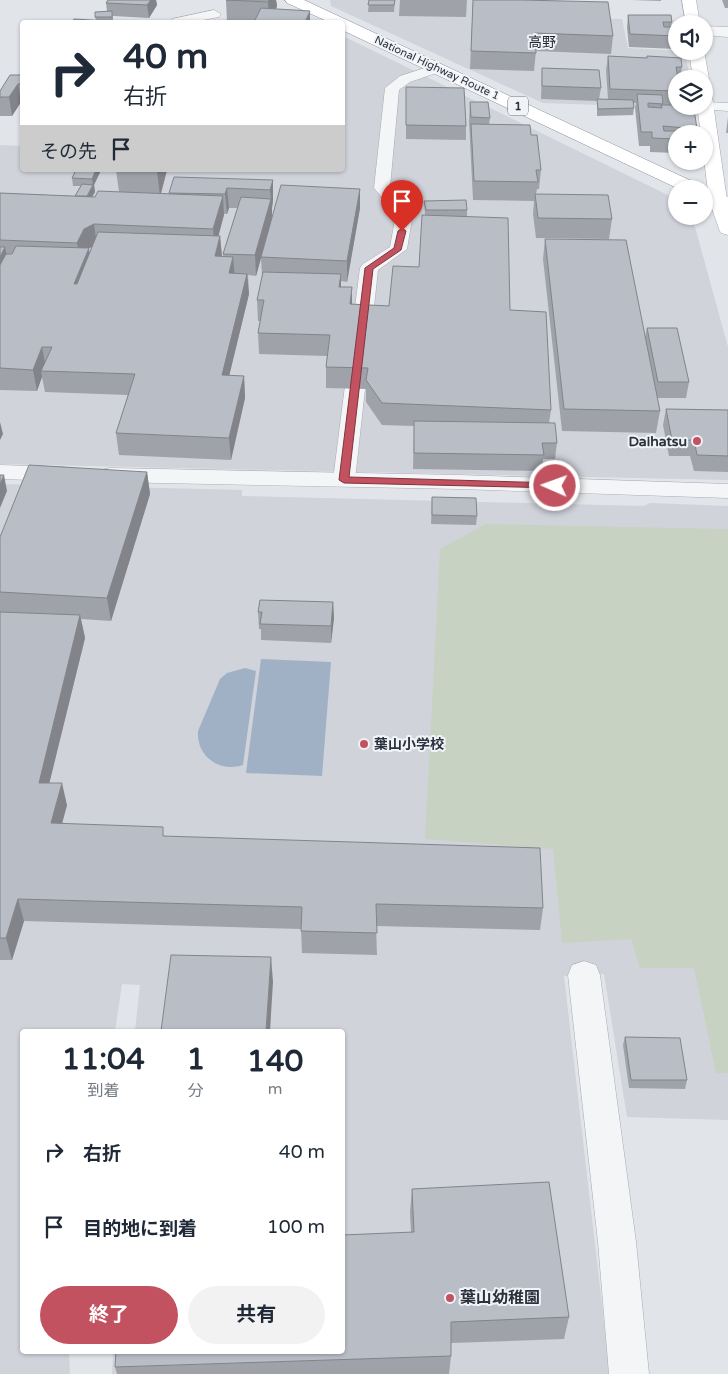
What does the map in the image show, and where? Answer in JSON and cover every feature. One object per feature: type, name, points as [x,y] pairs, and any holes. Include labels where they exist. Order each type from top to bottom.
[{"type":"main road","name":"National Highway Route 1","points":[[292,0],[335,20]]},
{"type":"main road","points":[[690,0],[692,15]]},
{"type":"main road","name":"National Highway Route 1","points":[[345,25],[675,180]]},
{"type":"main road","points":[[706,115],[717,199],[728,229]]},
{"type":"street","points":[[713,31],[728,32]]},
{"type":"street","points":[[0,472],[728,491]]},
{"type":"street","points":[[584,975],[617,1242],[629,1374]]},
{"type":"lane","points":[[194,20],[213,18],[220,0]]},
{"type":"lane","points":[[344,480],[369,268],[398,249],[405,213],[382,188],[392,88],[405,79],[437,68]]},
{"type":"lane","points":[[713,103],[728,107]]},
{"type":"shaded area","points":[[330,0],[515,0],[517,17],[622,19],[628,48],[668,50],[668,60],[687,60],[688,70],[668,70],[668,107],[543,103],[331,6]]},
{"type":"shaded area","points":[[345,37],[668,195],[668,225],[694,225],[728,347],[728,480],[0,464],[0,145],[20,146],[20,172],[345,172]]},
{"type":"shaded area","name":"葉山小学校","points":[[0,484],[242,490],[242,496],[644,506],[650,503],[728,506],[728,1120],[627,1117],[604,974],[564,976],[610,1374],[112,1374],[113,1354],[345,1354],[345,1029],[135,1029],[140,985],[122,984],[115,1029],[20,1029],[20,1354],[69,1354],[70,1374],[0,1374]]},
{"type":"green space","points":[[486,524],[728,529],[728,1073],[716,1073],[694,968],[640,968],[631,939],[562,943],[553,849],[425,839],[440,549]]},
{"type":"water","points":[[261,659],[331,662],[322,776],[246,773]]},
{"type":"water","points":[[245,668],[256,671],[243,765],[226,767],[205,755],[198,740],[198,731],[220,679],[227,673]]},
{"type":"building","points":[[108,0],[151,0],[147,5],[106,3]]},
{"type":"building","points":[[226,0],[269,0],[268,2]]},
{"type":"building","points":[[369,0],[395,0],[394,5],[368,5]]},
{"type":"building","points":[[473,0],[608,2],[613,36],[535,33],[536,53],[471,51]]},
{"type":"building","points":[[261,8],[310,11],[306,20],[255,20]]},
{"type":"building","points":[[112,11],[112,17],[95,17],[95,12]]},
{"type":"building","points":[[628,15],[668,15],[668,22],[663,22],[664,27],[668,27],[668,36],[630,34]]},
{"type":"building","points":[[608,56],[647,58],[647,56],[668,57],[668,60],[681,60],[682,67],[676,67],[676,70],[668,70],[668,91],[610,89]]},
{"type":"building","points":[[542,68],[599,70],[601,88],[542,86]]},
{"type":"building","points":[[10,75],[20,75],[20,84],[18,84],[9,97],[0,97],[0,91]]},
{"type":"building","points":[[406,87],[464,88],[466,126],[406,125]]},
{"type":"building","points":[[637,94],[662,95],[663,104],[648,103],[648,107],[662,108],[661,105],[668,105],[668,115],[695,115],[696,125],[663,126],[664,131],[668,131],[668,139],[652,138],[652,132],[641,132]]},
{"type":"building","points":[[597,99],[633,100],[634,108],[598,109]]},
{"type":"building","points":[[470,102],[488,102],[490,118],[471,117]]},
{"type":"building","points":[[471,124],[530,125],[531,135],[537,135],[541,170],[536,170],[538,182],[474,181]]},
{"type":"building","points":[[75,172],[95,172],[92,179],[72,178]]},
{"type":"building","points":[[174,177],[273,180],[270,190],[227,188],[225,194],[169,193]]},
{"type":"building","points":[[82,184],[93,185],[87,196],[75,196]]},
{"type":"building","points":[[281,185],[360,189],[347,261],[261,257]]},
{"type":"building","points":[[98,191],[223,196],[213,229],[94,224],[84,229],[77,243],[0,240],[0,193],[95,197]]},
{"type":"building","points":[[535,194],[608,195],[612,219],[538,218]]},
{"type":"building","points":[[241,197],[271,199],[255,255],[223,254]]},
{"type":"building","points":[[466,200],[467,210],[426,210],[424,201]]},
{"type":"building","points":[[422,215],[508,218],[510,310],[546,312],[551,410],[382,403],[366,380],[368,368],[326,367],[330,335],[258,333],[264,300],[257,300],[263,272],[341,274],[339,287],[352,287],[350,304],[389,306],[393,266],[419,267]]},
{"type":"building","points":[[98,232],[220,236],[215,256],[233,257],[229,273],[247,274],[222,375],[244,376],[229,438],[116,433],[135,374],[41,371],[52,347],[42,347],[33,370],[0,368],[0,265],[6,254],[12,254],[16,246],[89,248],[74,284],[77,284]]},
{"type":"building","points":[[545,239],[626,240],[660,411],[564,409]]},
{"type":"building","points":[[0,247],[5,247],[0,257]]},
{"type":"building","points":[[647,328],[677,328],[689,382],[658,382]]},
{"type":"building","points":[[666,409],[728,410],[728,456],[697,455],[694,440],[672,440]]},
{"type":"building","points":[[414,421],[555,423],[557,443],[542,443],[544,455],[414,453]]},
{"type":"building","points":[[29,465],[147,472],[107,598],[0,592],[0,537]]},
{"type":"building","points":[[0,475],[4,475],[0,484]]},
{"type":"building","points":[[432,497],[476,498],[477,516],[432,515]]},
{"type":"building","points":[[260,600],[333,602],[331,626],[260,624],[262,612],[258,612]]},
{"type":"building","points":[[0,612],[80,615],[39,783],[62,783],[51,823],[163,827],[163,836],[540,848],[543,908],[376,904],[377,933],[301,931],[302,907],[18,899],[6,938],[0,938]]},
{"type":"building","points":[[171,955],[271,957],[266,1029],[161,1029]]},
{"type":"building","points":[[625,1037],[680,1038],[687,1080],[631,1080]]},
{"type":"building","name":"葉山幼稚園","points":[[549,1182],[569,1317],[451,1322],[451,1356],[115,1367],[116,1354],[345,1354],[345,1235],[414,1232],[412,1189]]},
{"type":"place","name":"Daihatsu","points":[[697,441]]},
{"type":"place","name":"葉山小学校","points":[[364,744]]},
{"type":"place","name":"葉山幼稚園","points":[[450,1298]]},
{"type":"district","name":"高野","points":[[542,42]]},
{"type":"route","points":[[402,231],[398,249],[369,268],[344,480],[555,486]]}]
